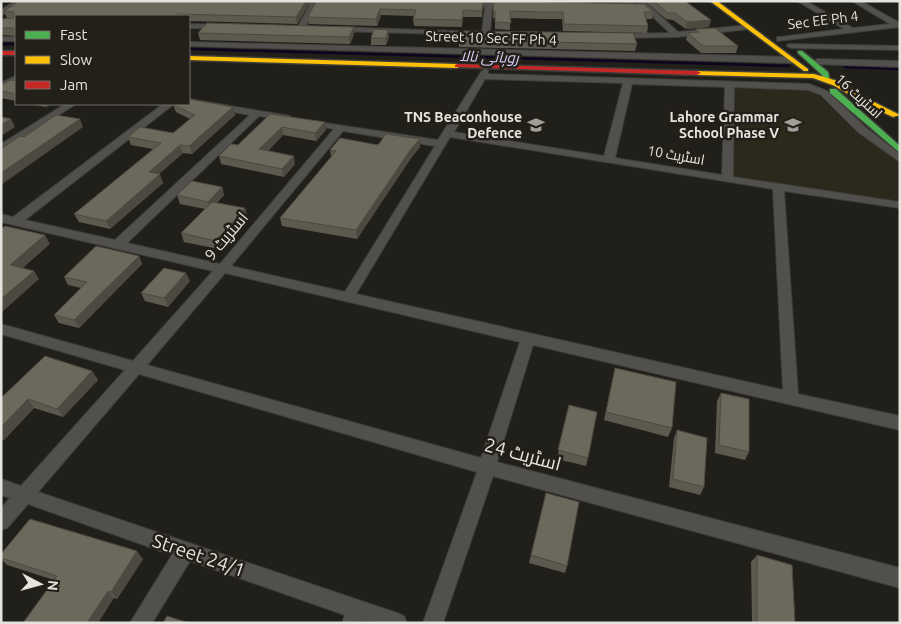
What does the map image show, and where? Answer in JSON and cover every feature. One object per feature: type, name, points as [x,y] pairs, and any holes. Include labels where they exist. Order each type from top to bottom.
[{"type":"main road","points":[[713,1],[749,27],[794,53],[817,62],[898,116]]},
{"type":"main road","points":[[726,1],[780,39],[821,79],[898,116]]},
{"type":"main road","points":[[1,53],[15,53]]},
{"type":"main road","points":[[1,58],[15,59]]},
{"type":"main road","points":[[190,58],[821,79]]},
{"type":"main road","points":[[190,63],[602,78],[821,79]]},
{"type":"main road","name":"اسٹریٹ 16","points":[[821,79],[900,151]]},
{"type":"street","points":[[1,14],[20,1]]},
{"type":"street","points":[[301,28],[316,1]]},
{"type":"street","points":[[800,1],[851,30]]},
{"type":"street","points":[[854,1],[899,25]]},
{"type":"street","points":[[486,33],[489,3]]},
{"type":"street","points":[[460,4],[518,5]]},
{"type":"street","points":[[637,4],[646,7],[678,35]]},
{"type":"street","name":"Sec EE Ph 4","points":[[780,39],[899,25]]},
{"type":"street","points":[[190,26],[226,27]]},
{"type":"street","points":[[601,36],[649,37],[749,27]]},
{"type":"street","points":[[292,28],[311,29]]},
{"type":"street","points":[[330,29],[496,33]]},
{"type":"street","points":[[1,38],[15,39]]},
{"type":"street","name":"Street 10 Sec FF Ph 4","points":[[190,44],[794,53],[900,48]]},
{"type":"street","points":[[817,62],[900,64]]},
{"type":"street","points":[[348,297],[484,74]]},
{"type":"street","points":[[602,78],[628,81],[798,85],[818,89],[862,130],[900,159]]},
{"type":"street","points":[[1,88],[15,80]]},
{"type":"street","points":[[609,159],[628,81]]},
{"type":"street","points":[[727,179],[730,83]]},
{"type":"street","points":[[190,102],[442,144]]},
{"type":"street","points":[[1,149],[69,105]]},
{"type":"street","points":[[16,221],[168,105]]},
{"type":"street","points":[[117,245],[256,113]]},
{"type":"street","name":"اسٹریٹ 9","points":[[1,522],[222,268],[341,127]]},
{"type":"street","name":"اسٹریٹ 10","points":[[448,134],[900,205]]},
{"type":"street","points":[[778,186],[791,398]]},
{"type":"street","points":[[1,218],[900,423]]},
{"type":"street","points":[[1,329],[136,367]]},
{"type":"street","points":[[433,623],[488,466],[528,338]]},
{"type":"street","name":"اسٹریٹ 24","points":[[136,367],[488,466],[900,578]]},
{"type":"street","name":"Street 24/1","points":[[1,487],[185,551],[355,616],[397,623]]},
{"type":"street","points":[[140,623],[185,551]]},
{"type":"shaded area","name":"Lahore Grammar School Phase V","points":[[733,84],[809,88],[900,161],[900,203],[730,176]]},
{"type":"building","points":[[19,1],[306,1],[296,17],[177,14],[15,15],[15,31],[13,28],[1,28],[1,19],[14,18],[14,12],[4,11]]},
{"type":"building","points":[[316,1],[483,1],[482,11],[463,10],[462,20],[413,19],[416,10],[380,9],[376,19],[308,17]]},
{"type":"building","points":[[494,1],[644,4],[653,12],[644,12],[648,26],[564,24],[563,12],[510,11],[511,23],[495,22]]},
{"type":"building","points":[[654,1],[685,1],[711,20],[687,22],[675,13],[668,13]]},
{"type":"building","points":[[207,23],[354,27],[349,37],[198,33]]},
{"type":"building","points":[[715,28],[738,46],[703,46],[688,33],[699,32],[696,29]]},
{"type":"building","points":[[374,29],[388,30],[386,38],[371,38]]},
{"type":"building","points":[[461,31],[633,33],[637,44],[459,40]]},
{"type":"building","points":[[10,80],[15,81],[15,94],[1,91],[1,85]]},
{"type":"building","points":[[190,99],[233,107],[189,146],[180,145],[149,172],[160,174],[106,221],[74,214],[161,143],[128,137],[140,127],[173,133],[195,115],[173,105],[190,105]]},
{"type":"building","points":[[270,114],[325,122],[315,133],[282,127],[259,149],[294,156],[282,169],[219,156],[231,144],[238,145]]},
{"type":"building","points":[[56,115],[80,119],[1,173],[1,149],[20,136],[24,137]]},
{"type":"building","points":[[1,117],[11,119],[1,125]]},
{"type":"building","points":[[386,134],[420,139],[411,149],[356,230],[280,218],[336,151],[330,150],[340,138],[378,145]]},
{"type":"building","points":[[192,181],[222,187],[208,202],[177,195]]},
{"type":"building","points":[[212,202],[245,208],[216,241],[181,233]]},
{"type":"building","points":[[5,226],[45,235],[10,265],[34,271],[1,299],[1,229]]},
{"type":"building","points":[[96,246],[139,256],[74,320],[54,315],[87,282],[64,277]]},
{"type":"building","points":[[164,268],[186,273],[164,298],[141,293]]},
{"type":"building","points":[[45,356],[92,371],[57,409],[28,399],[1,427],[1,398]]},
{"type":"building","points":[[615,368],[676,382],[672,428],[606,412]]},
{"type":"building","points":[[721,393],[749,399],[749,452],[719,445]]},
{"type":"building","points":[[569,405],[597,412],[588,458],[558,450]]},
{"type":"building","points":[[677,430],[707,438],[704,487],[673,479]]},
{"type":"building","points":[[546,493],[579,502],[567,566],[531,555]]},
{"type":"building","points":[[30,519],[137,551],[111,592],[108,591],[87,623],[23,623],[57,576],[1,558],[1,554]]},
{"type":"building","points":[[757,555],[792,565],[795,623],[757,622]]},
{"type":"building","points":[[167,616],[189,623],[163,623]]},
{"type":"waterway","name":"روہائی نالا","points":[[1,44],[15,44]]},
{"type":"waterway","name":"روہائی نالا","points":[[190,49],[789,66]]},
{"type":"waterway","name":"روہائی نالا","points":[[845,67],[900,69]]},
{"type":"traffic: fast","points":[[800,52],[825,74],[827,79]]},
{"type":"traffic: fast","points":[[833,91],[900,151]]},
{"type":"traffic: slow","points":[[713,1],[806,70]]},
{"type":"traffic: slow","points":[[190,58],[457,66]]},
{"type":"traffic: slow","points":[[697,73],[814,76],[838,84],[865,101],[896,115]]},
{"type":"traffic: jam","points":[[1,53],[15,53]]},
{"type":"traffic: jam","points":[[457,66],[697,73]]},
{"type":"place","name":"TNS Beaconhouse Defence","points":[[536,125]]},
{"type":"place","name":"Lahore Grammar School Phase V","points":[[793,125]]}]
